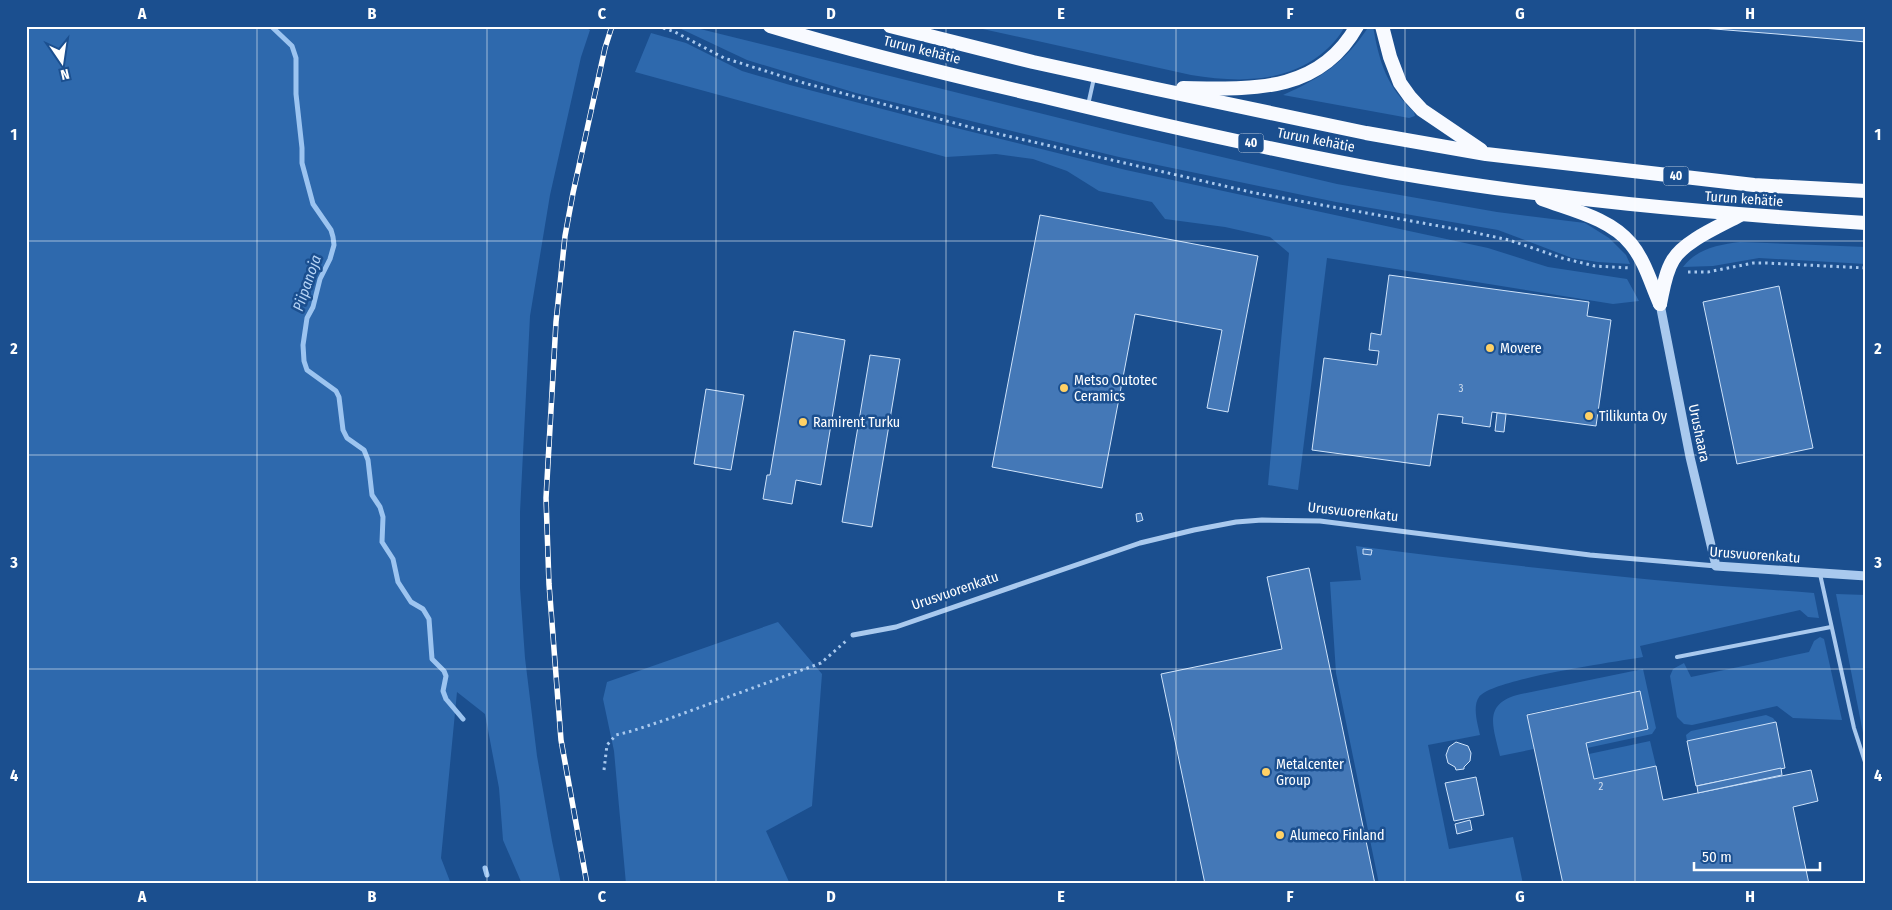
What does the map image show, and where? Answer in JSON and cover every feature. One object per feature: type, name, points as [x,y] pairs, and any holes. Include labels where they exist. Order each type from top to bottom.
[{"type":"highway","name":"Turun kehätie","points":[[770,26],[917,67],[1254,144],[1393,172],[1522,191],[1692,212],[1866,223]]},
{"type":"highway","name":"Turun kehätie","points":[[890,26],[1152,88],[1366,133],[1486,154],[1754,184],[1866,191]]},
{"type":"highway","points":[[1152,88],[1244,89],[1284,84],[1302,77],[1325,63],[1343,46],[1357,26]]},
{"type":"highway","points":[[1382,26],[1400,83],[1410,97],[1422,110],[1486,154]]},
{"type":"highway","points":[[1522,191],[1597,220],[1615,229],[1631,244],[1641,260],[1660,304]]},
{"type":"highway","points":[[1660,304],[1669,267],[1674,258],[1689,244],[1740,215]]},
{"type":"street","name":"Urushaara","points":[[1660,304],[1690,457],[1716,566]]},
{"type":"street","name":"Urusvuorenkatu","points":[[853,635],[896,627],[1140,543],[1236,522],[1286,519],[1320,521],[1590,555],[1866,576]]},
{"type":"lane","points":[[1088,107],[1095,75]]},
{"type":"lane","points":[[1820,574],[1854,728],[1866,765]]},
{"type":"lane","points":[[1677,657],[1831,627]]},
{"type":"path","points":[[657,26],[675,32],[724,58],[804,83],[976,129],[1255,193],[1501,238],[1562,258],[1595,266],[1630,268]]},
{"type":"path","points":[[1688,272],[1721,271],[1759,263],[1866,268]]},
{"type":"path","points":[[604,770],[607,745],[616,735],[668,719],[821,663],[853,635]]},
{"type":"shaded area","points":[[26,26],[583,26],[590,30],[581,57],[550,195],[530,316],[520,512],[520,588],[525,658],[537,756],[561,884],[522,884],[503,840],[499,788],[485,714],[457,692],[441,858],[451,884],[26,884]]},
{"type":"shaded area","points":[[688,26],[1124,134],[1337,184],[1497,212],[1585,223],[1609,238],[1626,255],[1630,264],[1572,258],[1498,230],[1336,202],[1119,157],[856,93],[747,60],[677,27]]},
{"type":"shaded area","points":[[969,26],[1284,26],[1300,29],[1310,26],[1345,26],[1331,45],[1320,55],[1290,71],[1258,78],[1224,79],[1191,75]]},
{"type":"shaded area","points":[[1369,26],[1373,26],[1381,62],[1391,83],[1397,93],[1414,112],[1415,116],[1409,118],[1283,95],[1332,68],[1351,50]]},
{"type":"shaded area","points":[[651,33],[686,43],[742,71],[940,124],[1126,170],[1488,248],[1548,267],[1627,279],[1639,301],[1613,304],[1327,258],[1298,490],[1268,485],[1289,253],[1270,237],[1225,227],[1165,219],[1152,202],[1099,191],[1067,171],[1033,159],[996,154],[946,157],[635,72]]},
{"type":"shaded area","points":[[1740,242],[1866,247],[1866,264],[1759,258],[1713,266],[1683,267],[1695,256],[1709,248]]},
{"type":"shaded area","points":[[1356,546],[1585,573],[1814,593],[1819,618],[1808,617],[1800,610],[1640,646],[1643,657],[1529,678],[1488,690],[1479,697],[1476,706],[1480,735],[1428,745],[1449,849],[1513,837],[1523,884],[1379,884],[1336,673],[1330,582],[1361,580]]},
{"type":"shaded area","points":[[1836,594],[1866,595],[1866,733],[1863,733]]},
{"type":"shaded area","points":[[778,622],[822,674],[812,806],[766,831],[790,884],[626,884],[614,751],[603,699],[607,682]]},
{"type":"shaded area","points":[[1820,637],[1824,639],[1842,720],[1793,718],[1777,706],[1692,725],[1684,724],[1677,717],[1670,676],[1673,669],[1684,663],[1691,677],[1809,652],[1814,641]]},
{"type":"shaded area","points":[[1643,669],[1656,728],[1652,734],[1587,748],[1586,743],[1648,729],[1640,691],[1527,714],[1534,749],[1500,756],[1493,726],[1493,717],[1500,703],[1521,694]]},
{"type":"shaded area","points":[[1766,715],[1773,718],[1776,722],[1687,741],[1686,735],[1691,731]]},
{"type":"shaded area","points":[[1650,741],[1656,766],[1594,779],[1589,754]]},
{"type":"building","points":[[1677,26],[1866,26],[1866,42],[1777,34]]},
{"type":"building","points":[[1040,215],[1258,256],[1228,412],[1207,408],[1222,330],[1135,314],[1102,488],[992,467]]},
{"type":"building","points":[[1389,275],[1589,302],[1587,316],[1611,320],[1596,426],[1492,412],[1490,427],[1462,423],[1463,417],[1438,414],[1430,466],[1312,450],[1324,358],[1377,365],[1379,351],[1369,350],[1371,333],[1381,335]]},
{"type":"building","points":[[1779,286],[1813,448],[1737,464],[1703,302]]},
{"type":"building","points":[[794,331],[845,340],[821,485],[796,480],[792,504],[763,499],[767,475],[770,475]]},
{"type":"building","points":[[870,355],[900,359],[872,527],[842,522]]},
{"type":"building","points":[[706,389],[744,395],[731,470],[694,464]]},
{"type":"building","points":[[1497,413],[1506,414],[1504,432],[1495,431]]},
{"type":"building","points":[[1141,513],[1143,520],[1137,522],[1136,514]]},
{"type":"building","points":[[1363,549],[1372,550],[1371,555],[1363,554]]},
{"type":"building","points":[[1309,568],[1375,884],[1205,884],[1161,674],[1282,649],[1267,577]]},
{"type":"building","points":[[1640,691],[1648,729],[1586,743],[1594,779],[1656,766],[1663,800],[1811,770],[1818,801],[1793,807],[1809,884],[1563,884],[1527,715]]},
{"type":"building","points":[[1776,722],[1785,768],[1696,786],[1687,741]]},
{"type":"building","points":[[1456,742],[1468,746],[1471,753],[1470,761],[1464,769],[1456,770],[1455,767],[1448,763],[1446,755],[1449,747]]},
{"type":"building","points":[[1781,768],[1782,775],[1698,793],[1697,786]]},
{"type":"building","points":[[1476,777],[1484,815],[1454,821],[1445,783]]},
{"type":"building","points":[[1470,820],[1472,830],[1457,834],[1455,824]]},
{"type":"waterway","name":"Piipanoja","points":[[271,26],[292,46],[296,58],[296,94],[302,163],[313,204],[331,230],[334,245],[330,259],[320,279],[313,307],[307,318],[303,345],[304,361],[307,370],[336,391],[339,397],[343,430],[347,438],[364,450],[368,460],[372,495],[380,507],[383,517],[382,542],[393,559],[398,582],[411,602],[423,609],[429,619],[432,659],[444,671],[446,676],[443,691],[446,699],[463,719]]},
{"type":"waterway","name":"Piipanoja","points":[[485,868],[487,875]]},
{"type":"railway","points":[[587,884],[561,740],[549,584],[546,498],[556,322],[565,236],[605,48],[612,26]]},
{"type":"place","name":"Movere","points":[[1490,348]]},
{"type":"place","name":"Metso Outotec Ceramics","points":[[1064,388]]},
{"type":"place","name":"Tilikunta Oy","points":[[1589,416]]},
{"type":"place","name":"Ramirent Turku","points":[[803,422]]},
{"type":"place","name":"Metalcenter Group","points":[[1266,772]]},
{"type":"place","name":"Alumeco Finland","points":[[1280,835]]}]
